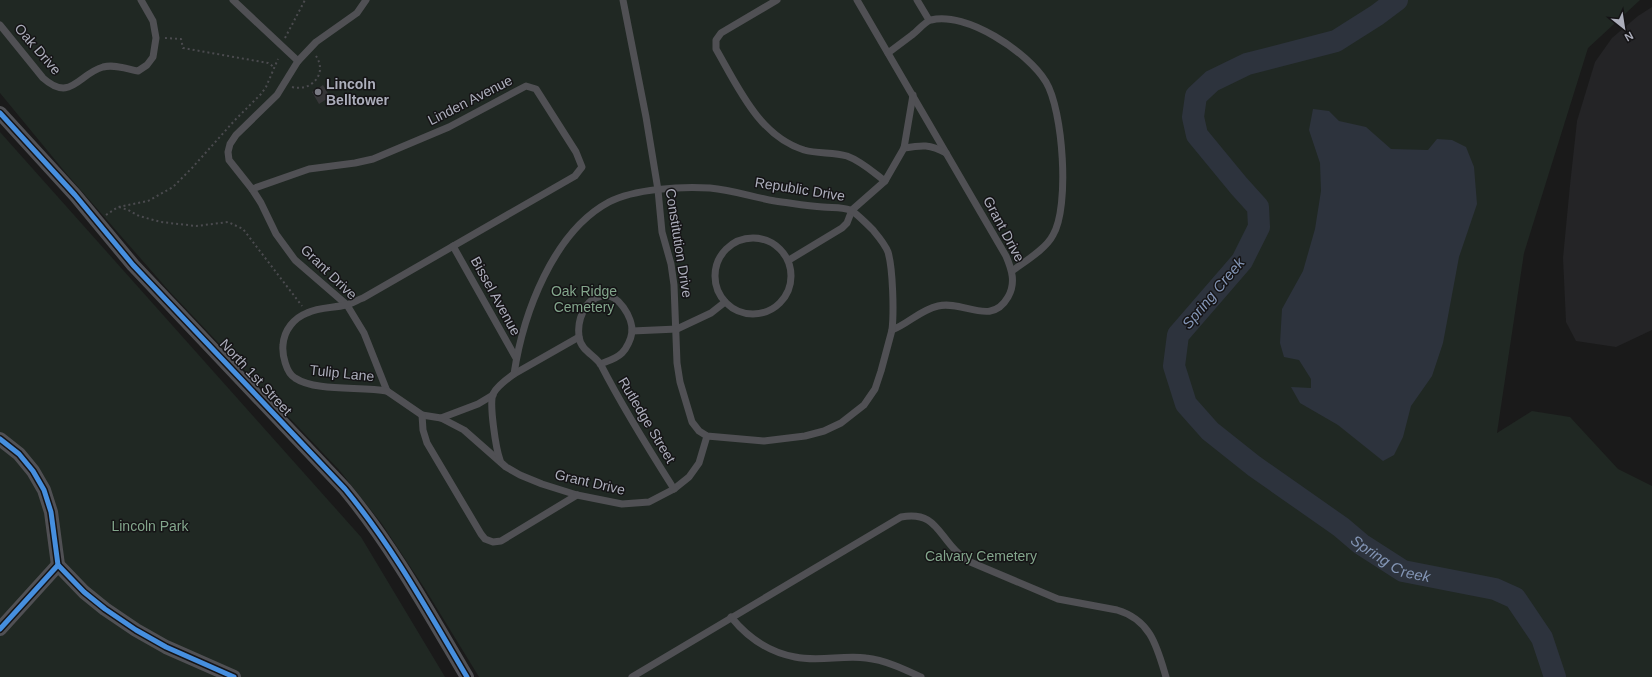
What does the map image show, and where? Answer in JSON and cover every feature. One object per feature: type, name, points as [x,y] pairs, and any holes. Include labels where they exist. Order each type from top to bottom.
[{"type":"street","name":"North 1st Street","points":[[0,113],[80,200],[133,265],[346,489],[369,517],[395,556],[467,677]]},
{"type":"street","points":[[0,439],[19,454],[33,471],[44,490],[51,512],[58,565],[94,600],[136,630],[166,647],[234,677]]},
{"type":"street","points":[[0,629],[58,565]]},
{"type":"lane","name":"Oak Drive","points":[[0,25],[43,78],[51,85],[60,88],[68,88],[103,68],[113,66],[138,71],[147,65],[153,57],[156,38],[153,21],[141,0]]},
{"type":"lane","points":[[233,0],[298,61]]},
{"type":"lane","name":"Grant Drive","points":[[366,0],[357,13],[316,42],[298,61],[277,96],[236,135],[230,144],[228,152],[229,160],[252,189],[261,203],[276,234],[295,260],[347,305],[364,333],[387,391],[422,415],[441,418],[464,430],[500,460],[506,467],[520,475],[542,484],[577,495],[622,504],[649,502],[674,489],[689,477],[698,463],[707,436]]},
{"type":"lane","name":"Constitution Drive","points":[[623,0],[646,117],[658,190],[662,232],[671,264],[674,284],[677,329],[677,363],[680,382],[692,422],[699,431],[707,436]]},
{"type":"lane","points":[[777,0],[721,33],[716,40],[716,49],[745,98],[762,122],[777,135],[804,150],[846,156],[860,162],[885,181]]},
{"type":"lane","name":"Grant Drive","points":[[857,0],[1006,256],[1012,271],[1010,292],[1005,302],[998,309],[991,312],[982,312],[960,306],[938,306],[925,310],[902,326],[892,330]]},
{"type":"lane","points":[[917,0],[929,20]]},
{"type":"lane","points":[[888,53],[929,20],[946,18],[963,22],[996,37],[1027,60],[1039,72],[1046,82],[1052,95],[1056,114],[1061,158],[1063,193],[1059,222],[1053,237],[1012,271]]},
{"type":"lane","name":"Linden Avenue","points":[[252,189],[309,169],[373,159],[449,127],[526,86],[536,89],[576,152],[582,167],[574,176],[363,298],[347,305]]},
{"type":"lane","points":[[789,260],[842,228],[847,223],[852,210],[885,181],[904,148],[913,95]]},
{"type":"lane","points":[[904,148],[927,146],[936,147],[948,155]]},
{"type":"lane","name":"Republic Drive","points":[[514,374],[516,358],[528,314],[558,252],[569,237],[596,211],[610,202],[631,194],[658,190],[710,188],[773,200],[852,210],[879,237],[888,252],[892,297],[892,330]]},
{"type":"lane","points":[[750,238],[766,240],[780,249],[789,260],[792,275],[788,292],[781,303],[772,310],[752,314],[736,310],[725,302],[718,292],[715,270],[726,249],[740,240],[750,238]]},
{"type":"lane","name":"Bissel Avenue","points":[[453,246],[516,358]]},
{"type":"lane","points":[[602,295],[610,296],[619,302],[629,319],[632,331],[628,345],[621,355],[613,360],[600,364],[582,346],[579,337],[580,318],[583,309],[592,300],[602,295]]},
{"type":"lane","points":[[632,331],[677,329],[711,313],[725,302]]},
{"type":"lane","name":"Tulip Lane","points":[[347,305],[307,313],[293,321],[284,338],[283,347],[287,368],[293,378],[306,384],[319,386],[373,388],[387,391]]},
{"type":"lane","points":[[707,436],[741,440],[778,440],[805,436],[824,431],[841,423],[864,405],[874,390],[881,371],[892,330]]},
{"type":"lane","points":[[441,418],[478,404],[493,395],[502,384],[514,374],[579,337]]},
{"type":"lane","name":"Rutledge Street","points":[[600,364],[641,438],[674,489]]},
{"type":"lane","points":[[493,395],[493,426],[500,460]]},
{"type":"lane","points":[[422,415],[423,430],[427,443],[475,526],[485,539],[494,542],[501,541],[577,495]]},
{"type":"lane","points":[[632,677],[901,517],[910,515],[919,516],[933,522],[956,552],[968,561],[1058,599],[1127,613],[1136,619],[1146,629],[1156,645],[1166,677]]},
{"type":"lane","points":[[731,618],[743,632],[757,642],[796,657],[843,656],[867,658],[888,663],[921,677]]},
{"type":"path","points":[[285,38],[305,0]]},
{"type":"path","points":[[161,37],[181,39],[183,48],[263,62],[274,67]]},
{"type":"path","points":[[283,85],[296,88],[305,88],[313,84],[319,77],[321,70],[320,62],[310,49]]},
{"type":"path","points":[[106,215],[118,207],[148,200],[173,187],[261,94],[266,87],[278,59]]},
{"type":"path","points":[[118,207],[140,216],[161,222],[196,226],[228,222],[243,229],[307,313]]},
{"type":"shaded area","points":[[1652,7],[1652,330],[1616,347],[1576,341],[1566,322],[1563,258],[1577,121],[1595,62],[1612,38],[1638,16]]},
{"type":"shaded area","points":[[1313,109],[1329,111],[1339,121],[1366,127],[1391,149],[1428,150],[1437,139],[1452,140],[1466,147],[1474,167],[1477,204],[1459,257],[1443,343],[1432,376],[1411,406],[1403,437],[1394,455],[1383,461],[1338,425],[1300,403],[1291,387],[1311,388],[1311,379],[1299,360],[1284,357],[1280,343],[1282,309],[1303,271],[1315,229],[1321,191],[1320,163],[1309,130]]},
{"type":"green space","points":[[0,0],[1640,0],[1588,48],[1524,253],[1497,433],[1532,411],[1570,417],[1618,469],[1652,486],[1652,677],[479,677],[425,589],[382,524],[340,471],[169,291],[65,172],[0,93]]},
{"type":"green space","name":"Lincoln Park","points":[[0,132],[361,537],[445,677],[0,677]]},
{"type":"building","points":[[323,85],[330,97],[319,104],[312,92]]},
{"type":"waterway","name":"Spring Creek","points":[[1397,0],[1377,15],[1336,41],[1247,64],[1212,81],[1196,96],[1193,117],[1197,135],[1258,207],[1259,227],[1242,261],[1178,335],[1174,366],[1186,404],[1210,431],[1254,466],[1341,527],[1361,544],[1403,571],[1495,589],[1515,598],[1542,638],[1555,677]]},
{"type":"cycle path","points":[[0,113],[75,195],[133,265],[345,489],[395,557],[467,677]]},
{"type":"cycle path","points":[[0,439],[19,454],[33,471],[44,490],[51,512],[58,565],[84,592],[105,609],[136,630],[166,647],[234,677]]},
{"type":"cycle path","points":[[0,629],[58,565]]},
{"type":"place","name":"Lincoln Belltower","points":[[318,92]]},
{"type":"park label","name":"Oak Ridge Cemetery","points":[[584,300]]},
{"type":"park label","name":"Calvary Cemetery","points":[[981,556]]}]
